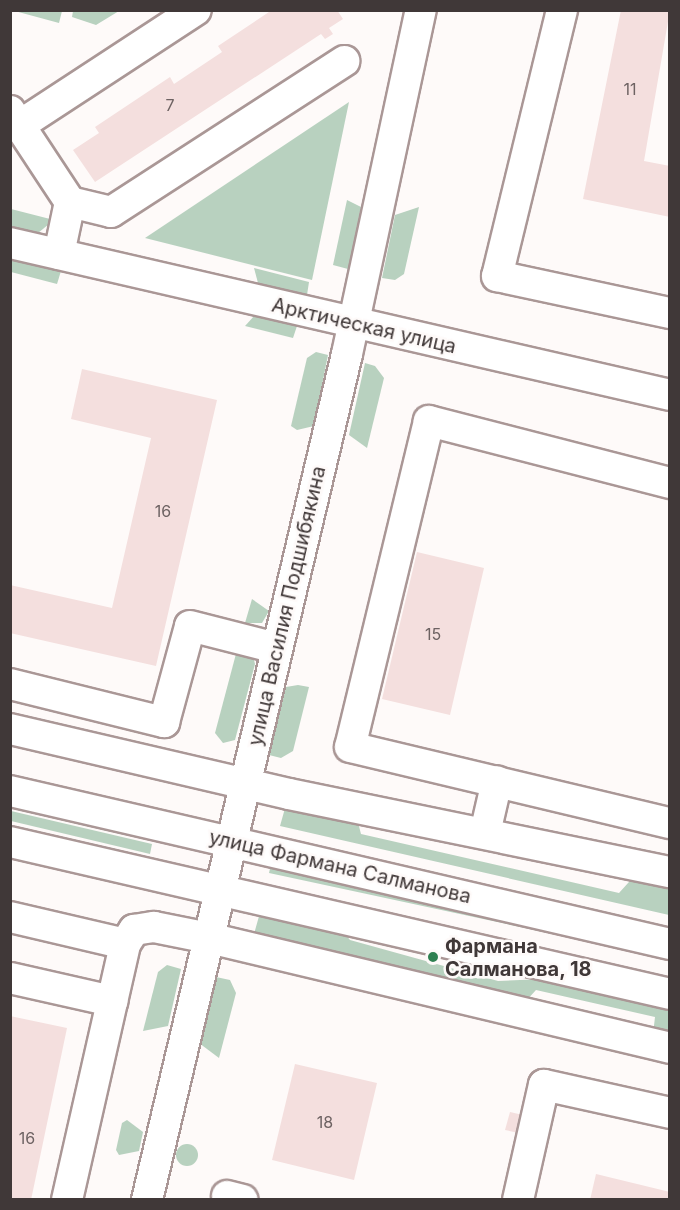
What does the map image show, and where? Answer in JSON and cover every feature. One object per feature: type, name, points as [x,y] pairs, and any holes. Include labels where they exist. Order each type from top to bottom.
[{"type":"street","points":[[196,10],[15,118],[70,202],[111,212],[344,61]]},
{"type":"street","name":"улица Василия Подшибякина","points":[[147,1200],[354,324],[421,10]]},
{"type":"street","points":[[562,10],[497,276],[669,314]]},
{"type":"street","points":[[59,255],[70,202]]},
{"type":"street","name":"Арктическая улица","points":[[10,243],[669,396]]},
{"type":"street","points":[[669,483],[429,421],[350,747],[669,823]]},
{"type":"street","points":[[10,684],[164,722],[190,626],[276,648]]},
{"type":"street","points":[[10,729],[245,783],[669,872]]},
{"type":"street","points":[[485,833],[497,781]]},
{"type":"street","name":"улица Фармана Салманова","points":[[10,791],[669,944]]},
{"type":"street","points":[[10,842],[669,994]]},
{"type":"street","points":[[10,917],[125,944]]},
{"type":"street","points":[[67,1200],[125,944],[134,930],[154,927],[209,938],[669,1048]]},
{"type":"street","points":[[10,978],[112,1001]]},
{"type":"street","points":[[518,1200],[544,1085],[669,1113]]},
{"type":"green space","points":[[11,10],[62,10],[62,11],[59,23]]},
{"type":"green space","points":[[73,10],[119,11],[96,25],[72,17]]},
{"type":"green space","points":[[349,102],[312,280],[145,238]]},
{"type":"green space","points":[[347,200],[361,207],[348,269],[333,265]]},
{"type":"green space","points":[[419,207],[404,274],[395,280],[382,278],[395,215]]},
{"type":"green space","points":[[11,209],[54,220],[38,233],[11,226]]},
{"type":"green space","points":[[11,259],[61,271],[57,284],[11,272]]},
{"type":"green space","points":[[254,268],[309,282],[307,295],[258,283]]},
{"type":"green space","points":[[255,315],[297,326],[293,338],[245,326]]},
{"type":"green space","points":[[316,352],[328,355],[314,426],[297,430],[291,426],[307,358]]},
{"type":"green space","points":[[365,363],[375,366],[384,378],[367,448],[349,435]]},
{"type":"green space","points":[[252,599],[269,611],[262,623],[245,623]]},
{"type":"green space","points":[[237,650],[253,656],[255,664],[235,740],[223,743],[215,733]]},
{"type":"green space","points":[[298,685],[309,687],[293,751],[281,758],[269,755],[286,687]]},
{"type":"green space","points":[[289,794],[354,807],[361,834],[619,893],[638,872],[669,881],[669,915],[280,826]]},
{"type":"green space","points":[[11,811],[152,844],[150,854],[11,821]]},
{"type":"green space","points":[[271,864],[669,950],[669,959],[269,873]]},
{"type":"green space","points":[[261,909],[341,929],[350,940],[498,981],[545,979],[669,1006],[669,1037],[653,1034],[655,1017],[536,990],[525,1002],[252,941]]},
{"type":"green space","points":[[167,965],[181,969],[168,1026],[143,1031],[158,972]]},
{"type":"green space","points":[[216,977],[230,980],[236,993],[219,1058],[199,1043]]},
{"type":"green space","points":[[127,1120],[143,1132],[139,1151],[119,1155],[116,1150],[122,1123]]},
{"type":"green space","points":[[187,1144],[195,1147],[198,1155],[195,1163],[187,1166],[179,1163],[176,1155],[179,1147]]},
{"type":"building","points":[[272,10],[337,10],[343,19],[329,28],[333,34],[325,39],[321,34],[95,182],[73,150],[99,133],[95,127],[170,77],[174,84],[222,52],[218,46]]},
{"type":"building","points":[[621,10],[670,10],[644,161],[670,166],[670,217],[583,199]]},
{"type":"building","points":[[82,369],[217,400],[156,666],[10,633],[10,585],[112,608],[151,438],[71,419]]},
{"type":"building","points":[[417,552],[484,568],[450,715],[382,699]]},
{"type":"building","points":[[10,1016],[67,1028],[31,1200],[10,1200]]},
{"type":"building","points":[[295,1064],[377,1083],[354,1180],[272,1160]]},
{"type":"building","points":[[510,1112],[523,1115],[519,1133],[505,1130]]},
{"type":"building","points":[[596,1174],[670,1192],[670,1200],[590,1200]]},
{"type":"place","name":"Фармана Салманова, 18","points":[[433,957]]}]
